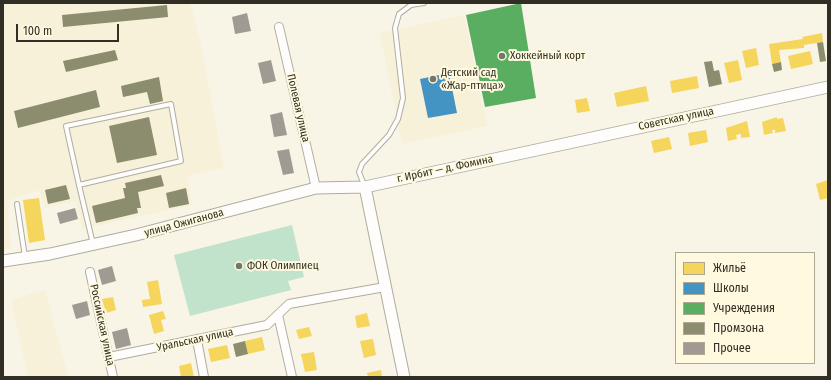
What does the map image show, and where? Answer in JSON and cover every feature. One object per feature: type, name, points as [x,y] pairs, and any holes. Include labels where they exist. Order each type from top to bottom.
[{"type":"street","name":"Полевая улица","points":[[279,27],[316,188]]},
{"type":"street","name":"Советская улица","points":[[524,152],[828,87]]},
{"type":"street","name":"г. Ирбит — д. Фомина","points":[[365,187],[524,152]]},
{"type":"street","name":"улица Ожиганова","points":[[3,261],[50,254],[136,235],[316,188],[365,187]]},
{"type":"street","points":[[365,187],[404,377]]},
{"type":"street","name":"Российская улица","points":[[90,272],[113,377]]},
{"type":"street","name":"Уральская улица","points":[[109,357],[267,325],[289,304],[386,287]]},
{"type":"street","points":[[278,315],[292,377]]},
{"type":"street","points":[[197,340],[204,377]]},
{"type":"lane","points":[[365,187],[360,172],[362,164],[389,135],[398,119],[403,98],[395,28],[400,14],[412,5],[424,3]]},
{"type":"lane","points":[[79,185],[181,162],[171,104],[66,126],[79,185],[93,245]]},
{"type":"lane","points":[[17,204],[25,258]]},
{"type":"shaded area","points":[[3,3],[190,3],[201,45],[224,168],[187,176],[192,205],[82,229],[76,201],[45,208],[39,190],[7,201],[11,249],[3,249]]},
{"type":"shaded area","name":"Детский сад «Жар-птица»","points":[[464,15],[487,126],[402,144],[380,33]]},
{"type":"shaded area","points":[[45,290],[68,377],[28,377],[11,300]]},
{"type":"green space","name":"ФОК Олимпиец","points":[[292,225],[304,277],[288,281],[291,290],[190,316],[174,255]]},
{"type":"building: Жильё","points":[[822,33],[823,42],[804,45],[804,48],[779,50],[781,62],[772,64],[769,44],[803,39],[802,37]]},
{"type":"building: Жильё","points":[[756,48],[759,65],[746,68],[742,51]]},
{"type":"building: Жильё","points":[[810,51],[813,64],[791,69],[788,56]]},
{"type":"building: Жильё","points":[[738,60],[742,80],[729,83],[724,63]]},
{"type":"building: Жильё","points":[[697,76],[699,88],[672,93],[670,81]]},
{"type":"building: Жильё","points":[[646,86],[649,101],[617,107],[614,93]]},
{"type":"building: Жильё","points":[[587,98],[590,111],[577,113],[575,100]]},
{"type":"building: Жильё","points":[[777,117],[777,119],[783,118],[786,131],[775,133],[775,130],[772,130],[773,133],[764,135],[762,122]]},
{"type":"building: Жильё","points":[[747,121],[750,137],[741,138],[741,134],[736,135],[737,139],[728,141],[726,128]]},
{"type":"building: Жильё","points":[[706,130],[708,142],[690,146],[688,133]]},
{"type":"building: Жильё","points":[[669,137],[672,149],[654,153],[651,141]]},
{"type":"building: Жильё","points":[[828,180],[828,198],[820,200],[816,184]]},
{"type":"building: Жильё","points":[[39,198],[45,240],[29,243],[23,200]]},
{"type":"building: Жильё","points":[[158,280],[162,304],[143,307],[142,300],[150,299],[147,282]]},
{"type":"building: Жильё","points":[[113,297],[116,310],[106,313],[102,299]]},
{"type":"building: Жильё","points":[[163,311],[166,319],[161,320],[164,331],[154,334],[149,315]]},
{"type":"building: Жильё","points":[[367,313],[370,326],[357,328],[355,316]]},
{"type":"building: Жильё","points":[[309,327],[312,336],[299,339],[296,330]]},
{"type":"building: Жильё","points":[[262,337],[265,350],[248,354],[245,341]]},
{"type":"building: Жильё","points":[[373,339],[376,355],[364,358],[360,341]]},
{"type":"building: Жильё","points":[[227,345],[230,358],[211,362],[208,349]]},
{"type":"building: Жильё","points":[[314,352],[317,370],[305,372],[301,354]]},
{"type":"building: Жильё","points":[[191,363],[194,377],[181,377],[179,366]]},
{"type":"building: Жильё","points":[[381,370],[382,377],[368,377],[367,373]]},
{"type":"building: Школы","points":[[449,73],[457,113],[428,118],[420,79]]},
{"type":"building: Учреждения","name":"Хоккейный корт","points":[[521,3],[536,98],[485,107],[466,15]]},
{"type":"building: Промзона","points":[[167,5],[168,17],[63,27],[62,15]]},
{"type":"building: Промзона","points":[[823,42],[826,61],[820,62],[817,43]]},
{"type":"building: Промзона","points":[[115,50],[118,60],[66,72],[63,61]]},
{"type":"building: Промзона","points":[[712,61],[714,71],[719,70],[722,84],[709,87],[704,62]]},
{"type":"building: Промзона","points":[[781,62],[782,70],[774,72],[772,64]]},
{"type":"building: Промзона","points":[[159,77],[163,101],[150,104],[147,92],[123,97],[121,86]]},
{"type":"building: Промзона","points":[[96,90],[100,107],[18,128],[14,111]]},
{"type":"building: Промзона","points":[[149,117],[157,155],[117,163],[109,126]]},
{"type":"building: Промзона","points":[[161,175],[164,186],[138,192],[141,208],[137,208],[138,213],[96,223],[92,206],[125,198],[123,188],[126,188],[125,183]]},
{"type":"building: Промзона","points":[[66,185],[70,199],[48,204],[45,190]]},
{"type":"building: Промзона","points":[[186,188],[189,204],[169,208],[166,193]]},
{"type":"building: Промзона","points":[[245,341],[248,354],[236,357],[233,344]]},
{"type":"building: Прочее","points":[[247,13],[251,31],[235,34],[232,17]]},
{"type":"building: Прочее","points":[[271,60],[276,81],[263,84],[258,63]]},
{"type":"building: Прочее","points":[[282,112],[287,135],[274,137],[270,115]]},
{"type":"building: Прочее","points":[[289,149],[294,173],[283,175],[277,151]]},
{"type":"building: Прочее","points":[[75,208],[78,219],[60,224],[57,213]]},
{"type":"building: Прочее","points":[[112,266],[116,281],[102,285],[98,270]]},
{"type":"building: Прочее","points":[[87,301],[90,315],[76,319],[72,305]]},
{"type":"building: Прочее","points":[[127,328],[131,345],[116,349],[112,332]]},
{"type":"place","name":"Хоккейный корт","points":[[502,56]]},
{"type":"place","name":"Детский сад «Жар-птица»","points":[[433,79]]},
{"type":"place","name":"ФОК Олимпиец","points":[[239,266]]}]
